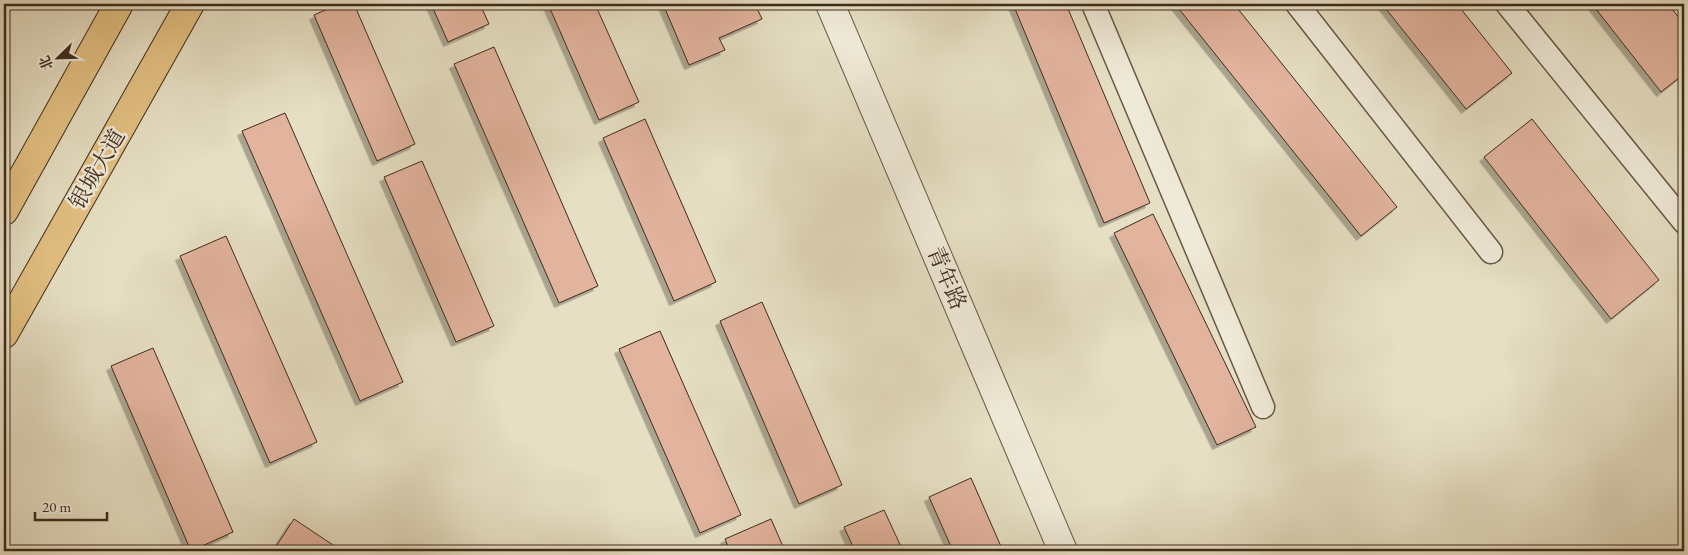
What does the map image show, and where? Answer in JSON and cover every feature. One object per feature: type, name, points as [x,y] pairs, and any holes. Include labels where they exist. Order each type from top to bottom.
[{"type":"main road","points":[[4,211],[119,4]]},
{"type":"main road","name":"银城大道","points":[[4,334],[190,4]]},
{"type":"street","name":"青年路","points":[[830,4],[1063,551]]},
{"type":"street","points":[[1094,4],[1263,407]]},
{"type":"street","points":[[1297,4],[1491,252]]},
{"type":"street","points":[[1507,4],[1684,222]]},
{"type":"building","points":[[339,4],[354,4],[415,144],[377,161],[314,15]]},
{"type":"building","points":[[431,4],[480,4],[489,24],[448,42]]},
{"type":"building","points":[[548,4],[595,4],[639,102],[599,120]]},
{"type":"building","points":[[663,4],[755,4],[762,19],[719,38],[725,50],[689,65]]},
{"type":"building","points":[[1013,4],[1066,4],[1150,203],[1104,223]]},
{"type":"building","points":[[1175,4],[1234,4],[1397,207],[1361,236]]},
{"type":"building","points":[[1382,4],[1457,4],[1512,73],[1466,109]]},
{"type":"building","points":[[1592,4],[1668,4],[1684,24],[1684,74],[1661,92]]},
{"type":"building","points":[[494,47],[598,286],[559,303],[454,64]]},
{"type":"building","points":[[285,113],[403,382],[360,401],[242,131]]},
{"type":"building","points":[[645,119],[716,282],[674,301],[603,138]]},
{"type":"building","points":[[1532,119],[1659,280],[1611,319],[1484,157]]},
{"type":"building","points":[[422,161],[494,326],[456,342],[384,177]]},
{"type":"building","points":[[1153,214],[1256,427],[1217,445],[1114,233]]},
{"type":"building","points":[[226,236],[317,442],[270,463],[180,256]]},
{"type":"building","points":[[762,302],[842,485],[799,504],[720,321]]},
{"type":"building","points":[[660,331],[741,515],[700,533],[619,349]]},
{"type":"building","points":[[153,348],[233,532],[191,551],[111,366]]},
{"type":"building","points":[[971,478],[1003,551],[953,551],[929,497]]},
{"type":"building","points":[[884,510],[903,551],[855,551],[844,527]]},
{"type":"building","points":[[294,519],[342,551],[273,551]]},
{"type":"building","points":[[771,519],[785,551],[730,551],[725,539]]}]
